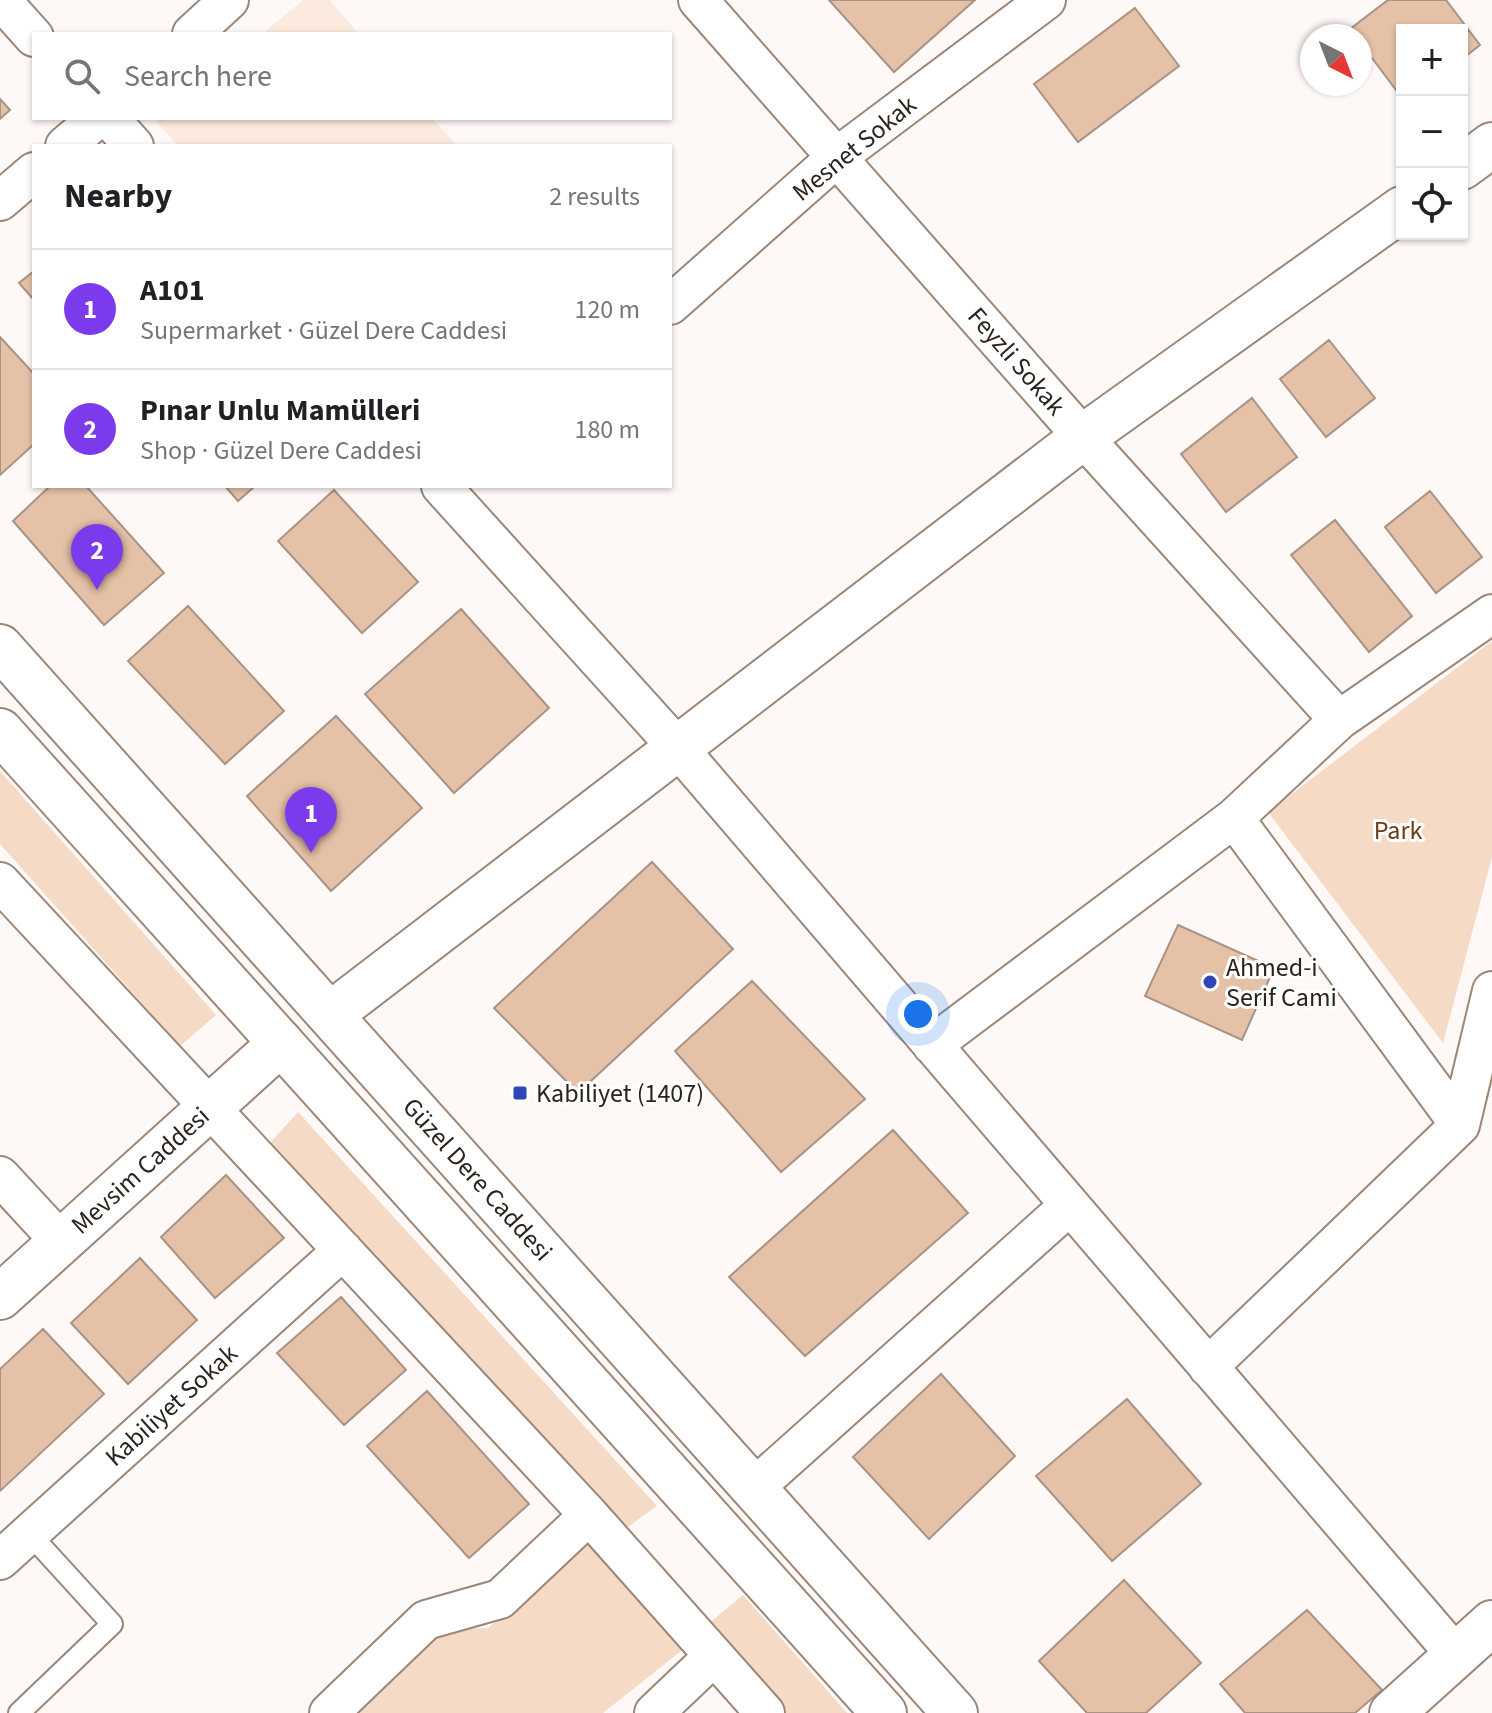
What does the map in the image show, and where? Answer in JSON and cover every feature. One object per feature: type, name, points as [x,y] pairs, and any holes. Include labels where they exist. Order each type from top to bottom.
[{"type":"main road","points":[[1468,163],[1492,145]]},
{"type":"main road","points":[[331,1014],[1083,437],[1396,213]]},
{"type":"main road","name":"Güzel Dere Caddesi","points":[[0,647],[955,1713]]},
{"type":"main road","points":[[0,731],[884,1713]]},
{"type":"main road","name":"Mevsim Caddesi","points":[[0,1297],[281,1043]]},
{"type":"main road","points":[[1392,1713],[1492,1623]]},
{"type":"street","points":[[1,0],[32,35]]},
{"type":"street","points":[[194,32],[229,0]]},
{"type":"street","name":"Feyzli Sokak","points":[[698,0],[1083,437],[1339,720]]},
{"type":"street","name":"Mesnet Sokak","points":[[672,303],[837,157],[1046,0]]},
{"type":"street","points":[[67,144],[96,120]]},
{"type":"street","points":[[111,120],[132,144]]},
{"type":"street","points":[[0,201],[32,174]]},
{"type":"street","points":[[453,490],[1455,1654]]},
{"type":"street","points":[[932,1045],[1234,818],[1339,720],[1492,614]]},
{"type":"street","points":[[1234,818],[1460,1125]]},
{"type":"street","points":[[0,882],[589,1515],[765,1713]]},
{"type":"street","points":[[1208,1367],[1460,1125],[1492,991]]},
{"type":"street","points":[[0,1176],[61,1242]]},
{"type":"street","points":[[754,1488],[1070,1205]]},
{"type":"street","name":"Kabiliyet Sokak","points":[[0,1560],[343,1250]]},
{"type":"street","points":[[329,1713],[426,1620],[500,1599],[589,1515]]},
{"type":"street","points":[[654,1713],[714,1656]]},
{"type":"lane","points":[[19,1713],[112,1624],[29,1533]]},
{"type":"shaded area","points":[[303,0],[329,0],[357,32],[264,32]]},
{"type":"shaded area","points":[[434,120],[455,144],[176,144],[156,121]]},
{"type":"green space","name":"Park","points":[[1492,641],[1492,857],[1443,1043],[1268,812]]},
{"type":"green space","points":[[0,771],[216,1015],[180,1046],[0,844]]},
{"type":"green space","points":[[298,1112],[657,1506],[621,1532],[270,1143]]},
{"type":"green space","points":[[594,1537],[691,1643],[603,1713],[347,1713],[438,1629],[488,1628]]},
{"type":"green space","points":[[743,1595],[847,1713],[775,1713],[701,1630]]},
{"type":"building","points":[[829,0],[975,0],[894,72]]},
{"type":"building","points":[[1388,0],[1446,0],[1464,24],[1396,24],[1396,90],[1372,58],[1372,24],[1357,24]]},
{"type":"building","points":[[1135,8],[1179,66],[1078,142],[1034,84]]},
{"type":"building","points":[[1468,29],[1480,45],[1468,54]]},
{"type":"building","points":[[0,99],[10,110],[0,119]]},
{"type":"building","points":[[32,273],[32,298],[19,283]]},
{"type":"building","points":[[0,337],[32,372],[32,446],[0,475]]},
{"type":"building","points":[[1329,340],[1375,398],[1326,437],[1280,379]]},
{"type":"building","points":[[1252,398],[1297,457],[1226,512],[1181,454]]},
{"type":"building","points":[[48,488],[88,488],[164,573],[104,625],[13,521]]},
{"type":"building","points":[[227,488],[253,488],[238,501]]},
{"type":"building","points":[[334,490],[418,582],[362,633],[278,541]]},
{"type":"building","points":[[1430,491],[1482,557],[1436,593],[1385,527]]},
{"type":"building","points":[[1335,520],[1412,616],[1369,652],[1291,555]]},
{"type":"building","points":[[188,606],[284,711],[225,764],[128,661]]},
{"type":"building","points":[[461,609],[549,708],[454,793],[365,694]]},
{"type":"building","points":[[336,716],[422,808],[331,891],[247,796]]},
{"type":"building","points":[[652,862],[733,949],[578,1093],[494,1008]]},
{"type":"building","name":"Ahmed-i Serif Cami","points":[[1178,925],[1274,968],[1242,1040],[1145,996]]},
{"type":"building","points":[[752,981],[865,1099],[781,1172],[675,1051]]},
{"type":"building","points":[[893,1130],[968,1213],[805,1356],[729,1277]]},
{"type":"building","points":[[226,1175],[284,1238],[215,1298],[161,1237]]},
{"type":"building","points":[[140,1258],[197,1320],[128,1384],[71,1323]]},
{"type":"building","points":[[341,1297],[406,1370],[344,1425],[277,1353]]},
{"type":"building","points":[[43,1329],[104,1394],[0,1491],[0,1369]]},
{"type":"building","points":[[941,1374],[1015,1456],[929,1539],[853,1457]]},
{"type":"building","points":[[427,1391],[529,1504],[469,1558],[367,1446]]},
{"type":"building","points":[[1127,1399],[1201,1484],[1112,1561],[1036,1476]]},
{"type":"building","points":[[1124,1580],[1201,1663],[1146,1713],[1087,1713],[1039,1661]]},
{"type":"building","points":[[1307,1610],[1382,1690],[1355,1713],[1245,1713],[1220,1684]]},
{"type":"place","name":"Pınar Unlu Mamülleri","points":[[97,590]]},
{"type":"place","name":"A101","points":[[311,853]]},
{"type":"place","name":"Ahmed-i Serif Cami","points":[[1210,982]]},
{"type":"place","name":"Kabiliyet (1407)","points":[[520,1093]]}]
